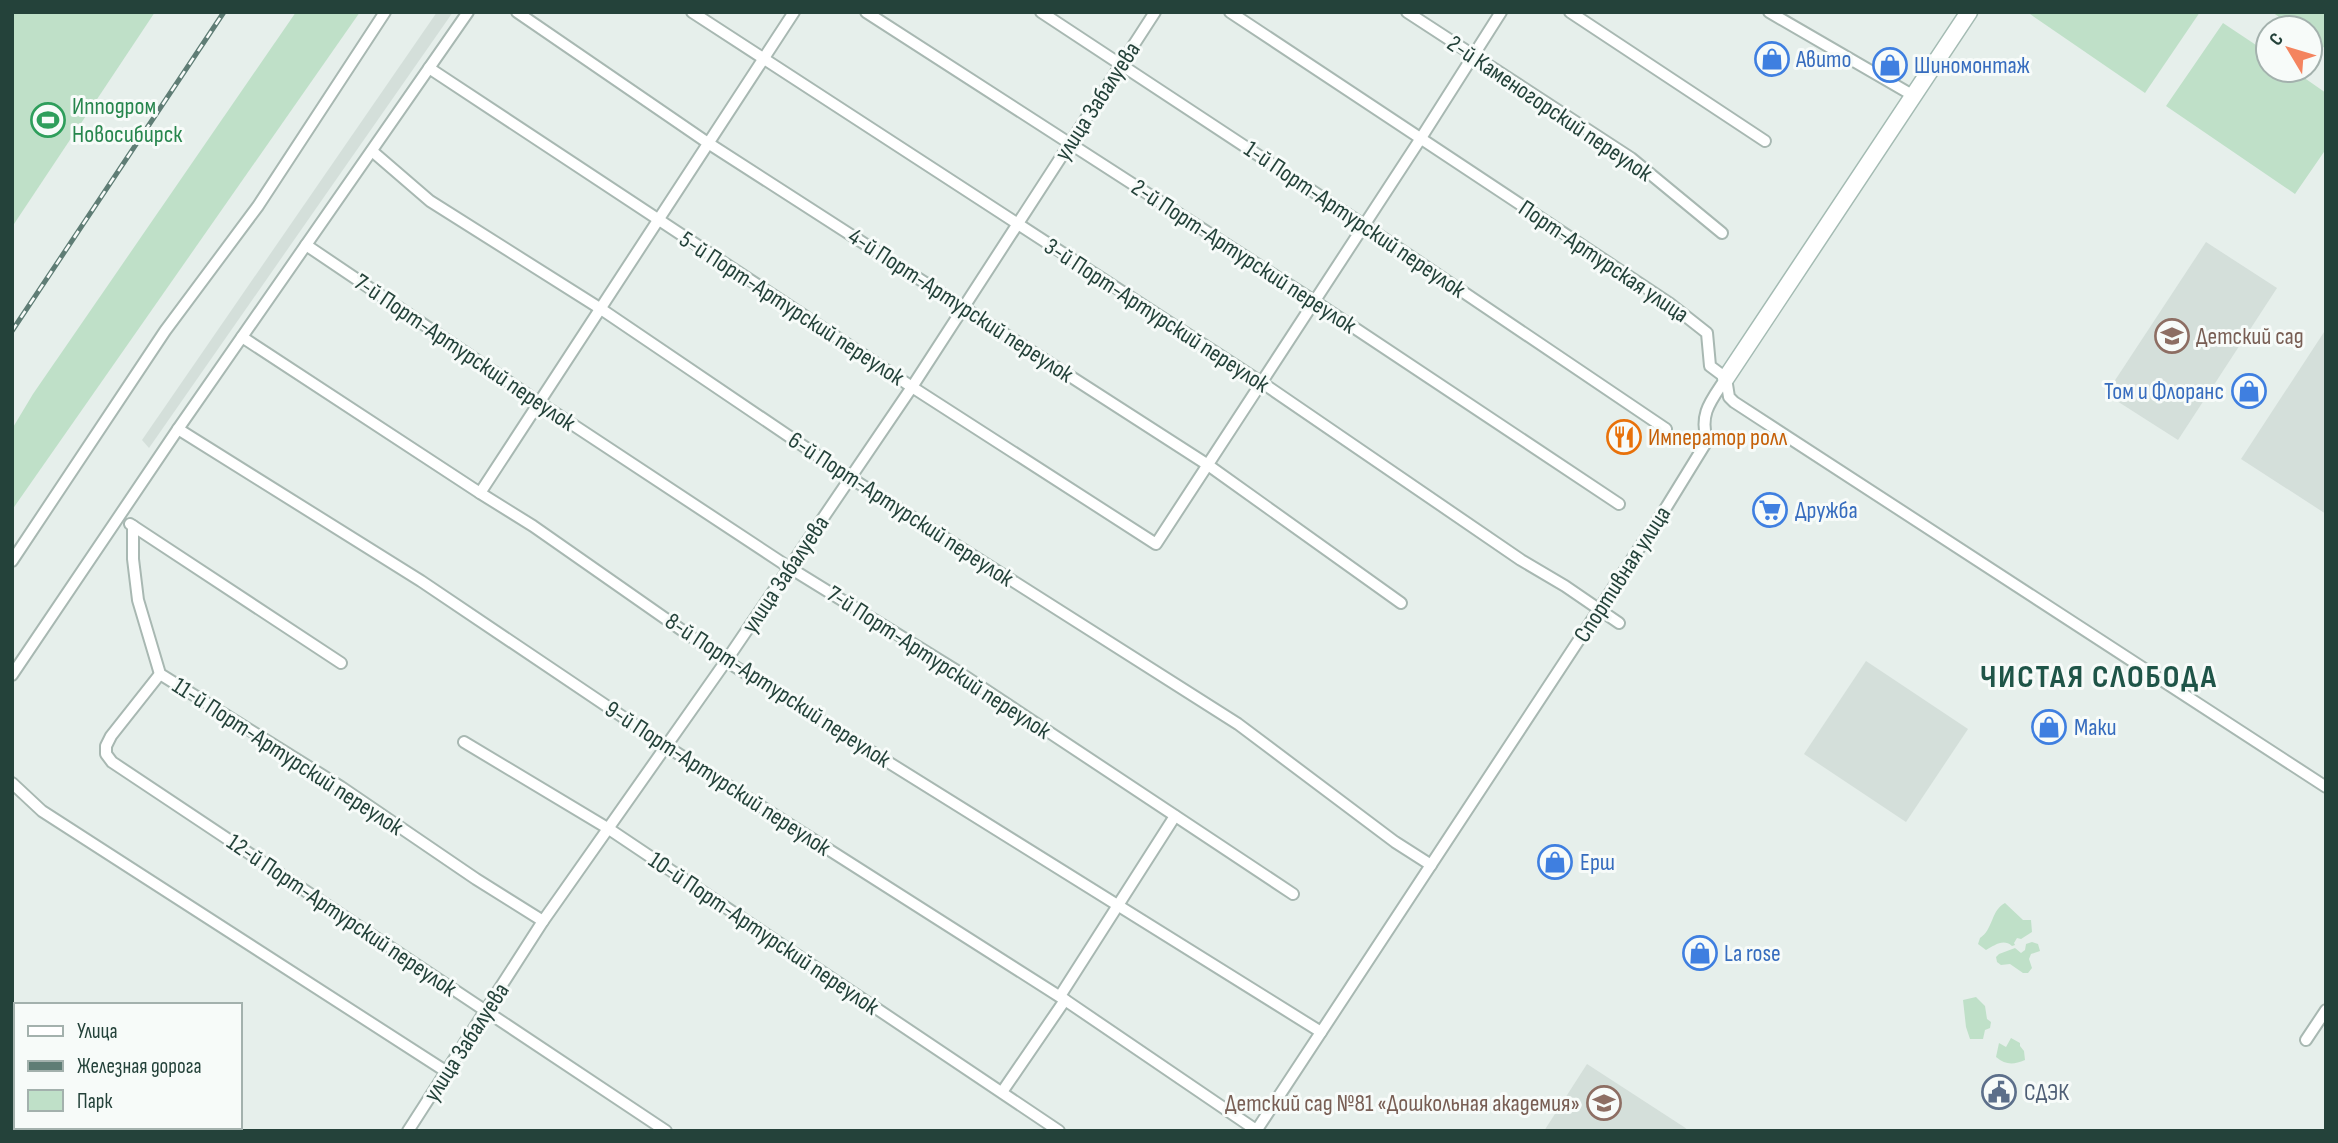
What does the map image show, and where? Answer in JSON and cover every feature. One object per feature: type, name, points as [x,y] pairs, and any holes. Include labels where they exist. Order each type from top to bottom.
[{"type":"street","points":[[12,561],[166,331],[258,206],[385,12]]},
{"type":"street","points":[[12,675],[178,429],[468,12]]},
{"type":"street","name":"4-й Порт-Артурский переулок","points":[[517,12],[708,143],[1208,465],[1401,603]]},
{"type":"street","name":"3-й Порт-Артурский переулок","points":[[692,12],[1261,382],[1521,560],[1619,623]]},
{"type":"street","points":[[480,493],[794,12]]},
{"type":"street","name":"2-й Порт-Артурский переулок","points":[[866,12],[1314,301],[1619,504]]},
{"type":"street","name":"1-й Порт-Артурский переулок","points":[[1041,12],[1666,429]]},
{"type":"street","name":"улица Забалуева","points":[[408,1131],[543,921],[726,661],[912,387],[1155,12]]},
{"type":"street","name":"Порт-Артурская улица","points":[[1230,12],[1669,303],[1707,333],[1710,366],[1726,378],[1729,397],[1734,402],[2326,787]]},
{"type":"street","name":"2-й Каменогорский переулок","points":[[1408,12],[1631,158],[1723,233]]},
{"type":"street","points":[[1208,465],[1501,12]]},
{"type":"street","points":[[1570,12],[1765,141]]},
{"type":"street","points":[[1769,12],[1914,96]]},
{"type":"street","name":"Спортивная улица","points":[[1256,1130],[1599,610],[1707,441],[1703,421],[1707,407],[1969,12]]},
{"type":"street","name":"5-й Порт-Артурский переулок","points":[[429,68],[912,387],[1156,544],[1208,465]]},
{"type":"street","name":"6-й Порт-Артурский переулок","points":[[372,151],[430,201],[601,309],[849,477],[1238,724],[1431,866]]},
{"type":"street","name":"7-й Порт-Артурский переулок","points":[[306,246],[790,568],[957,671],[1293,894]]},
{"type":"street","name":"8-й Порт-Артурский переулок","points":[[242,337],[533,526],[726,661],[1321,1032]]},
{"type":"street","name":"9-й Порт-Артурский переулок","points":[[178,429],[421,581],[666,746],[1063,998],[1256,1130]]},
{"type":"street","points":[[119,517],[341,663]]},
{"type":"street","name":"11-й Порт-Артурский переулок","points":[[133,526],[133,559],[138,600],[160,674],[341,787],[543,921]]},
{"type":"street","name":"12-й Порт-Артурский переулок","points":[[160,674],[111,736],[106,746],[106,754],[112,762],[666,1131]]},
{"type":"street","name":"10-й Порт-Артурский переулок","points":[[464,742],[609,829],[1059,1131]]},
{"type":"street","points":[[12,783],[42,811],[447,1072]]},
{"type":"street","points":[[1002,1092],[1175,816]]},
{"type":"street","points":[[2306,1040],[2326,1010]]},
{"type":"shaded area","points":[[437,12],[453,12],[149,448],[142,440]]},
{"type":"shaded area","points":[[2206,242],[2277,288],[2178,440],[2106,394]]},
{"type":"shaded area","points":[[2326,329],[2326,514],[2241,459]]},
{"type":"shaded area","points":[[1866,661],[1968,729],[1906,822],[1804,754]]},
{"type":"shaded area","name":"Детский сад №81 «Дошкольная академия»","points":[[1587,1064],[1684,1127],[1689,1131],[1544,1131]]},
{"type":"green space","name":"Ипподром Новосибирск","points":[[12,12],[155,12],[12,227]]},
{"type":"green space","points":[[296,12],[360,12],[12,510],[12,429],[33,394]]},
{"type":"green space","points":[[2027,12],[2200,12],[2145,93]]},
{"type":"green space","points":[[2272,12],[2326,12],[2326,49],[2324,14]]},
{"type":"green space","points":[[2223,23],[2254,44],[2254,84],[2313,84],[2326,93],[2326,149],[2295,194],[2166,106]]},
{"type":"green space","points":[[2005,903],[2023,920],[2031,920],[2032,932],[2021,939],[2017,938],[2015,945],[2002,943],[1986,950],[1978,944],[1980,938],[1997,910]]},
{"type":"green space","points":[[2026,944],[2038,944],[2040,951],[2031,954],[2029,959],[2032,968],[2028,973],[2023,973],[2010,964],[2001,965],[1997,962],[1996,957],[1999,954],[2015,948],[2021,953]]},
{"type":"green space","points":[[1976,997],[1985,1006],[1987,1019],[1991,1022],[1983,1039],[1970,1039],[1966,1027],[1963,1000]]},
{"type":"green space","points":[[2011,1038],[2020,1043],[2025,1060],[2010,1063],[1996,1057],[1999,1043],[2006,1047]]},
{"type":"railway","points":[[12,331],[224,12]]},
{"type":"place","name":"Авито","points":[[1772,59]]},
{"type":"place","name":"Шиномонтаж","points":[[1890,65]]},
{"type":"place","name":"Ипподром Новосибирск","points":[[48,120]]},
{"type":"place","name":"Детский сад","points":[[2172,336]]},
{"type":"place","name":"Том и Флоранс","points":[[2249,391]]},
{"type":"place","name":"Император ролл","points":[[1624,437]]},
{"type":"place","name":"Дружба","points":[[1770,510]]},
{"type":"place","name":"Маки","points":[[2049,727]]},
{"type":"place","name":"Ерш","points":[[1555,862]]},
{"type":"place","name":"La rose","points":[[1700,953]]},
{"type":"place","name":"СДЭК","points":[[1999,1092]]},
{"type":"place","name":"Детский сад №81 «Дошкольная академия»","points":[[1604,1103]]},
{"type":"district","name":"ЧИСТАЯ СЛОБОДА","points":[[2099,676]]}]
